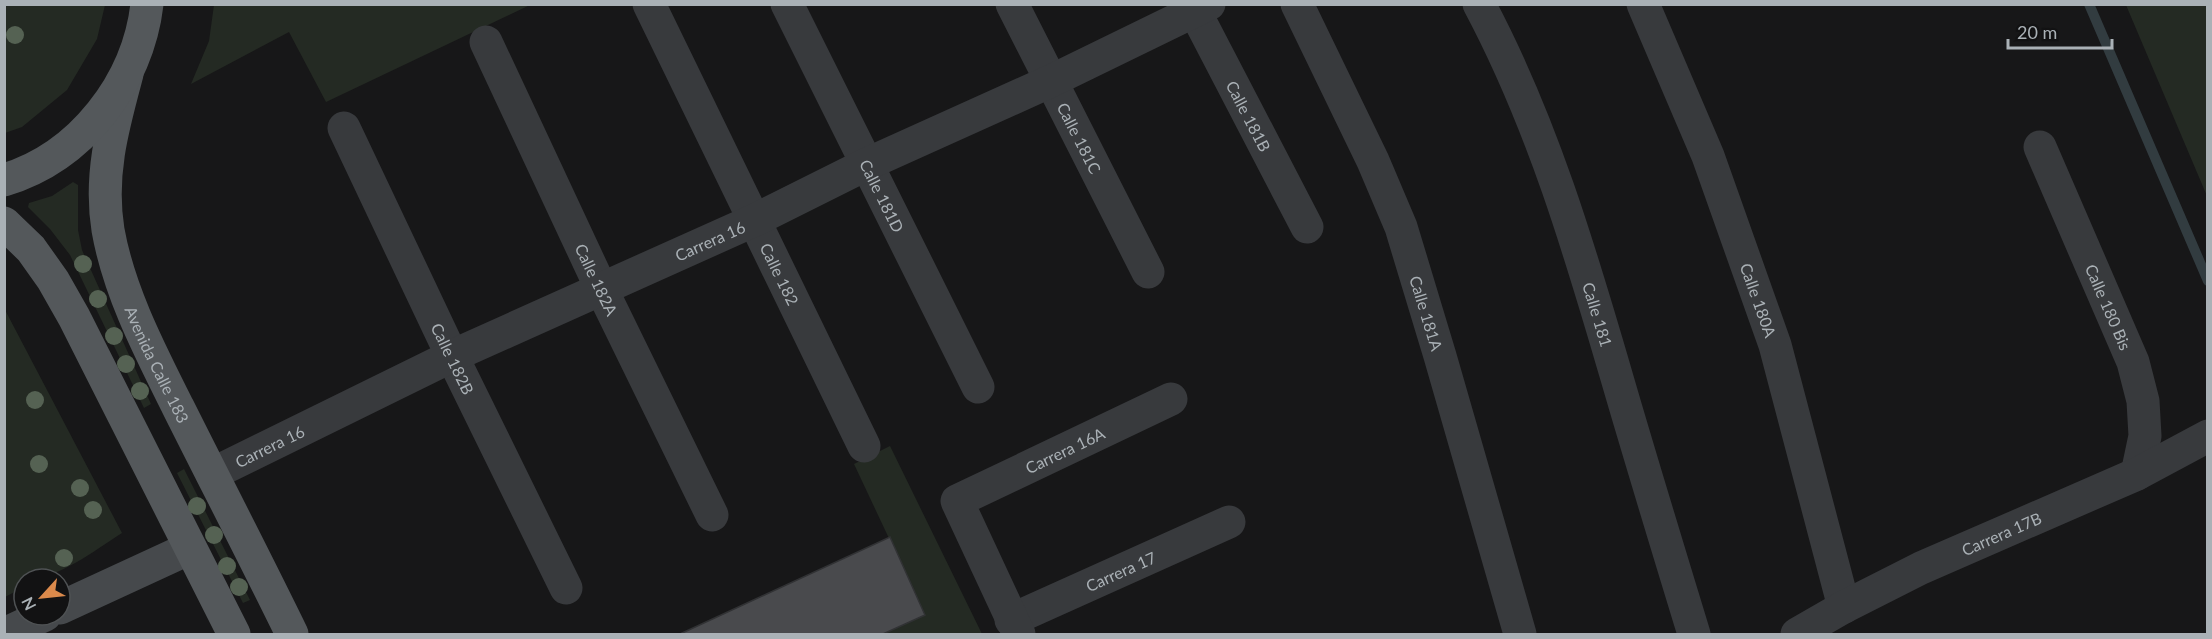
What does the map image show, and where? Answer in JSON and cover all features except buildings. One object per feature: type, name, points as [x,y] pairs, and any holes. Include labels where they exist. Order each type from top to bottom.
[{"type":"main road","points":[[4,180],[16,177],[50,159],[81,135],[107,106],[127,74],[145,23],[147,4]]},
{"type":"main road","name":"Avenida Calle 183","points":[[127,74],[108,141],[105,184],[108,230],[121,277],[138,323],[292,634]]},
{"type":"main road","points":[[4,223],[31,249],[69,308],[234,634]]},
{"type":"street","name":"Calle 182","points":[[649,4],[864,446]]},
{"type":"street","name":"Calle 181D","points":[[787,4],[978,387]]},
{"type":"street","name":"Calle 181C","points":[[1012,4],[1148,272]]},
{"type":"street","name":"Calle 181A","points":[[1297,4],[1373,161],[1401,227],[1520,634]]},
{"type":"street","name":"Calle 181","points":[[1479,4],[1520,91],[1557,184],[1591,288],[1694,634]]},
{"type":"street","name":"Calle 180A","points":[[1643,4],[1708,156],[1775,345],[1844,607]]},
{"type":"street","name":"Carrera 16","points":[[212,474],[452,356],[755,220],[867,164],[1051,81],[1198,7]]},
{"type":"street","name":"Calle 181B","points":[[1198,7],[1307,227]]},
{"type":"street","name":"Calle 182A","points":[[486,42],[601,288],[712,515]]},
{"type":"street","name":"Calle 182B","points":[[344,128],[452,356],[566,588]]},
{"type":"street","name":"Calle 180 Bis","points":[[2040,147],[2133,362],[2143,401],[2145,436],[2137,474]]},
{"type":"street","name":"Carrera 16A","points":[[1015,627],[957,501],[1171,399]]},
{"type":"street","name":"Carrera 17B","points":[[1797,634],[1920,568],[2137,474],[2208,436]]},
{"type":"street","name":"Carrera 17","points":[[1015,627],[1229,522]]},
{"type":"street","points":[[72,602],[190,548]]},
{"type":"street","points":[[4,634],[19,627]]},
{"type":"shaded area","points":[[5,4],[105,5],[97,39],[67,90],[22,127],[5,133]]},
{"type":"shaded area","points":[[214,5],[530,5],[326,102],[289,32],[191,84],[209,41]]},
{"type":"shaded area","points":[[2126,5],[2207,5],[2207,196]]},
{"type":"shaded area","points":[[73,182],[78,185],[78,230],[82,250],[151,404],[144,408],[70,255],[50,229],[28,207],[29,203],[52,196]]},
{"type":"shaded area","points":[[4,308],[122,533],[67,567],[12,567],[12,593],[5,597]]},
{"type":"shaded area","points":[[890,446],[982,634],[883,634],[925,615],[854,464]]},
{"type":"shaded area","points":[[184,469],[250,600],[243,603],[177,473]]},
{"type":"waterway","points":[[2089,4],[2208,281]]}]
